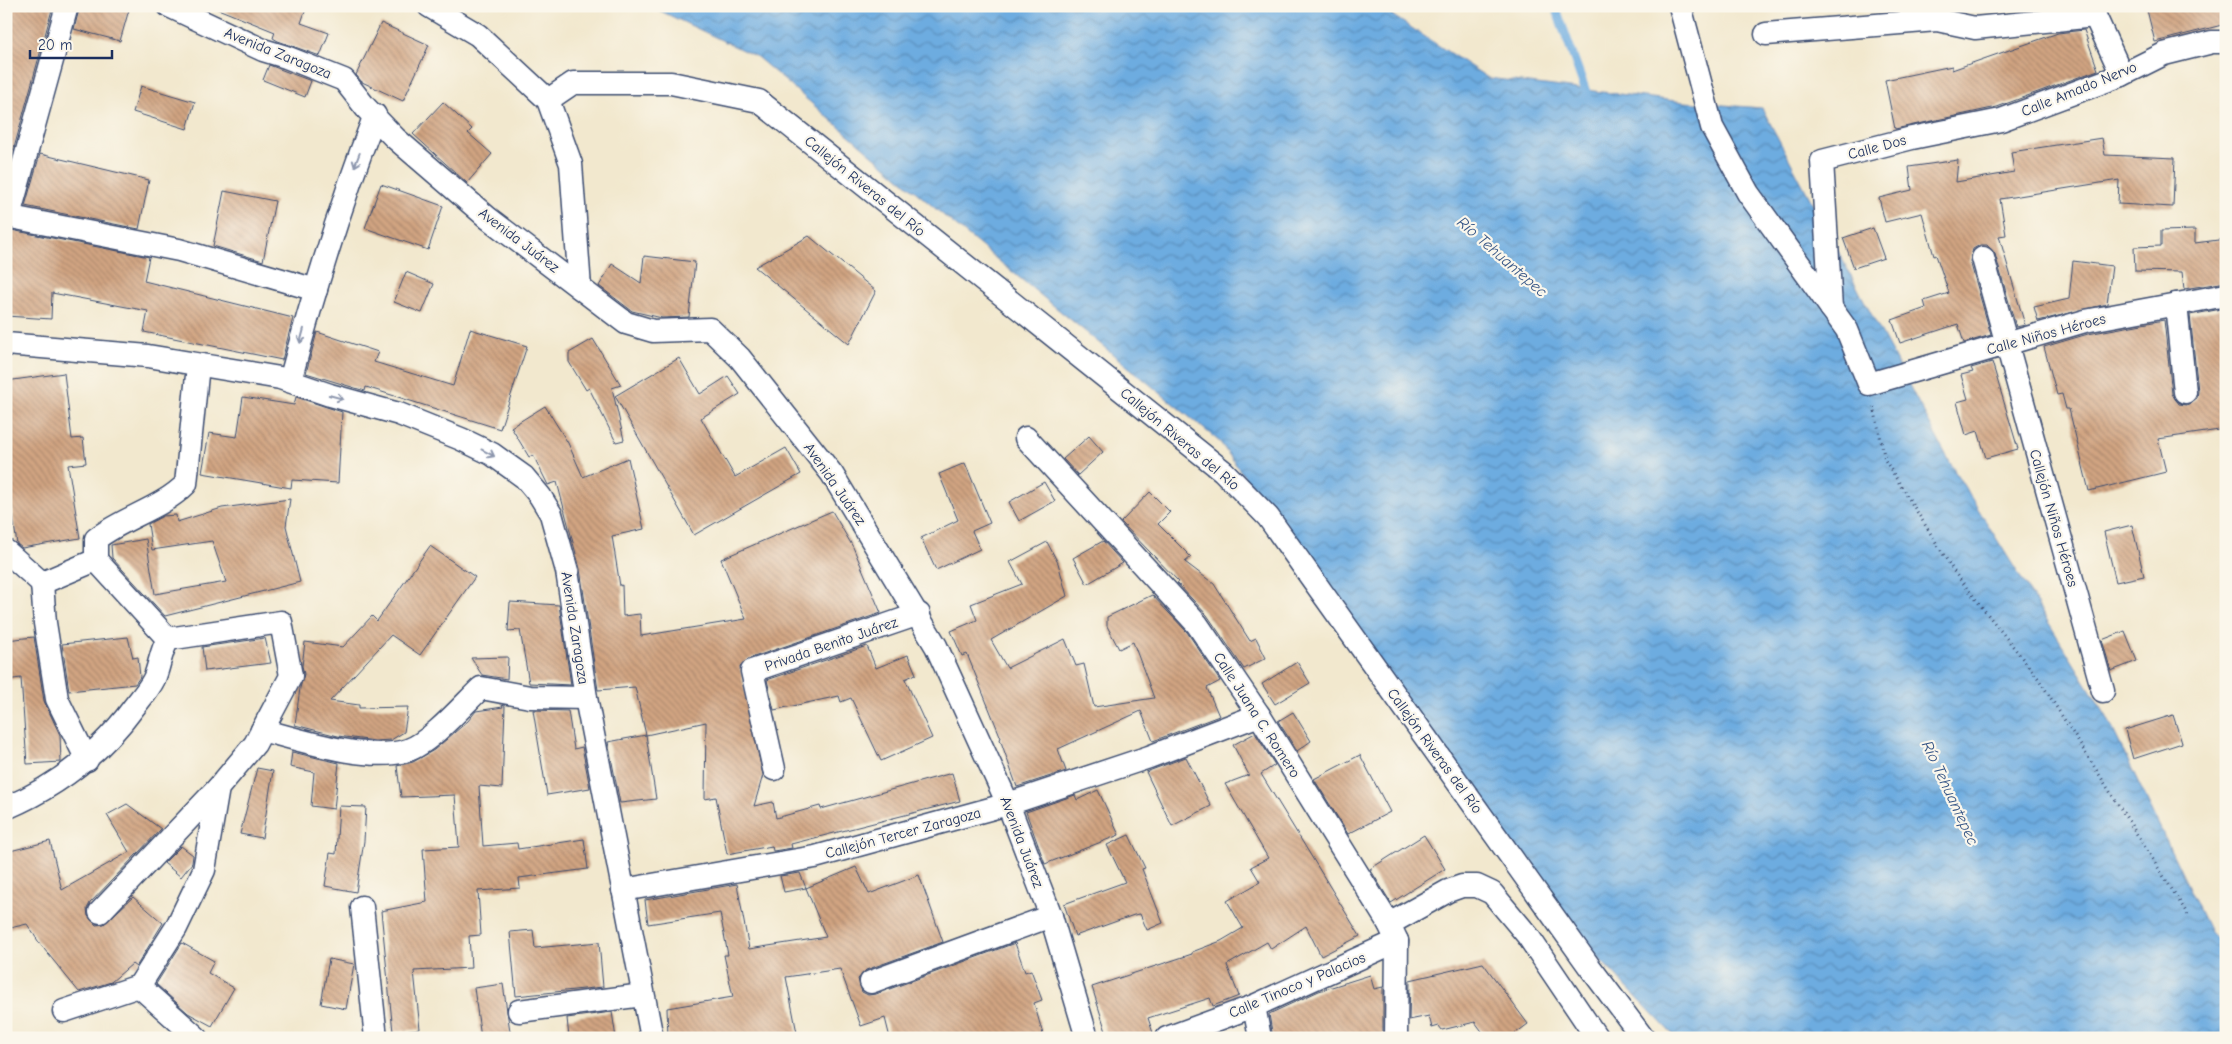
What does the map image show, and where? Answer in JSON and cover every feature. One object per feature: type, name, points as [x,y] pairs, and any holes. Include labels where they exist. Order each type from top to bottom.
[{"type":"street","points":[[67,6],[8,216],[179,250],[316,290]]},
{"type":"street","name":"Avenida Zaragoza","points":[[169,6],[263,50],[286,56],[344,80],[375,115]]},
{"type":"street","points":[[429,6],[478,35],[548,100],[570,164],[580,288]]},
{"type":"street","points":[[1680,6],[1712,127],[1748,193],[1847,330],[1869,384]]},
{"type":"street","points":[[1766,34],[1937,13],[1975,28],[2094,11],[2122,74]]},
{"type":"street","name":"Calle Amado Nervo","points":[[1932,135],[2002,120],[2122,74],[2164,54],[2212,42],[2226,42]]},
{"type":"street","name":"Callejón Riveras del Río","points":[[548,100],[572,83],[671,83],[759,101],[1223,471],[1268,517],[1589,966],[1643,1038]]},
{"type":"street","points":[[290,382],[352,174],[375,115]]},
{"type":"street","name":"Avenida Juárez","points":[[375,115],[395,138],[488,218],[626,323],[652,330],[710,329],[740,358],[832,474],[919,614],[936,646],[1008,804],[1051,916],[1087,1038]]},
{"type":"street","name":"Calle Dos","points":[[1831,308],[1822,161],[1932,135]]},
{"type":"street","name":"Callejón Niños Héroes","points":[[1983,258],[2005,344],[2103,691]]},
{"type":"street","name":"Calle Niños Héroes","points":[[1869,384],[2085,321],[2226,294]]},
{"type":"street","points":[[2176,304],[2185,392]]},
{"type":"street","name":"Avenida Zaragoza","points":[[6,344],[148,356],[280,378],[330,395],[399,414],[462,439],[492,454],[524,477],[540,496],[551,514],[567,571],[586,698],[652,1038]]},
{"type":"street","points":[[168,639],[96,560],[96,539],[111,528],[174,497],[186,484],[198,365]]},
{"type":"street","name":"Calle Juana C. Romero","points":[[1026,438],[1197,624],[1259,715],[1393,932]]},
{"type":"street","points":[[6,551],[42,583],[45,623],[57,699],[87,760]]},
{"type":"street","points":[[42,583],[96,560]]},
{"type":"street","name":"Privada Benito Juárez","points":[[774,769],[752,671],[919,614]]},
{"type":"street","points":[[100,912],[218,788],[255,744],[290,676],[281,622],[168,639]]},
{"type":"street","points":[[6,808],[46,789],[87,760],[118,730],[154,679],[160,654],[168,639]]},
{"type":"street","points":[[262,730],[333,750],[388,754],[409,750],[433,733],[481,688],[530,697],[586,698]]},
{"type":"street","name":"Callejón Tercer Zaragoza","points":[[623,890],[814,857],[1008,804],[1149,757],[1259,715]]},
{"type":"street","points":[[64,1011],[139,986],[176,928],[204,870],[218,788]]},
{"type":"street","name":"Calle Tinoco y Palacios","points":[[1167,1038],[1254,1006],[1393,932],[1448,891],[1462,886],[1477,886],[1492,893],[1528,936],[1598,1038]]},
{"type":"street","points":[[362,907],[376,1038]]},
{"type":"street","points":[[871,982],[1051,916]]},
{"type":"street","points":[[1393,932],[1396,1038]]},
{"type":"street","points":[[139,986],[197,1038]]},
{"type":"street","points":[[519,1011],[643,995]]},
{"type":"street","points":[[1254,1006],[1260,1038]]},
{"type":"path","points":[[1869,384],[1885,460],[1955,573],[2038,678],[2190,918]]},
{"type":"water","points":[[650,6],[1378,6],[1488,78],[1684,102],[1762,108],[1954,470],[2107,717],[2210,932],[2226,949],[2226,1038],[1676,1038],[1516,873],[1390,707],[1301,557],[1220,442],[949,220],[757,57]]},
{"type":"building","points":[[6,6],[53,6],[6,177]]},
{"type":"building","points":[[80,6],[130,6],[120,41],[74,29]]},
{"type":"building","points":[[307,6],[301,23],[329,33],[320,56],[278,41],[273,38],[275,32],[213,7]]},
{"type":"building","points":[[2146,6],[2226,6],[2226,24],[2155,42]]},
{"type":"building","points":[[381,23],[429,45],[403,101],[362,82],[356,75]]},
{"type":"building","points":[[2084,30],[2098,70],[1997,107],[1895,129],[1885,80],[1952,66],[1952,70],[2058,33]]},
{"type":"building","points":[[269,65],[311,81],[305,97],[263,80]]},
{"type":"building","points":[[141,86],[195,102],[187,129],[133,112]]},
{"type":"building","points":[[443,102],[472,129],[468,133],[492,154],[467,183],[413,134]]},
{"type":"building","points":[[2102,138],[2105,155],[2175,158],[2173,207],[2118,204],[2119,180],[2000,199],[2006,235],[1999,236],[2025,325],[2016,327],[1995,254],[1987,245],[1980,245],[1973,249],[1970,261],[1991,335],[1964,343],[1958,324],[1900,343],[1892,320],[1926,308],[1924,301],[1949,293],[1936,255],[1934,256],[1922,213],[1885,222],[1879,198],[1912,190],[1909,167],[1958,160],[1956,182],[2014,172],[2011,152]]},
{"type":"building","points":[[40,154],[149,180],[139,229],[25,206]]},
{"type":"building","points":[[381,184],[443,206],[428,250],[365,228]]},
{"type":"building","points":[[224,191],[275,201],[263,261],[213,246]]},
{"type":"building","points":[[1873,228],[1884,258],[1854,268],[1843,238]]},
{"type":"building","points":[[6,229],[149,257],[144,281],[293,318],[282,360],[144,332],[148,311],[52,293],[51,319],[6,316]]},
{"type":"building","points":[[2195,230],[2195,243],[2226,239],[2226,282],[2184,289],[2182,272],[2135,271],[2134,247],[2161,246],[2161,231]]},
{"type":"building","points":[[809,236],[876,291],[849,344],[755,267]]},
{"type":"building","points":[[644,256],[695,262],[689,317],[662,318],[632,311],[599,286],[612,264],[641,283]]},
{"type":"building","points":[[2073,261],[2112,266],[2107,304],[2038,321],[2034,307],[2069,299]]},
{"type":"building","points":[[406,272],[434,284],[422,313],[394,302]]},
{"type":"building","points":[[2226,308],[2226,429],[2158,439],[2166,472],[2089,491],[2069,409],[2066,409],[2062,394],[2057,395],[2044,347],[2088,334],[2164,320],[2172,394],[2179,404],[2187,405],[2197,398],[2198,391],[2190,315]]},
{"type":"building","points":[[470,329],[527,346],[500,429],[366,387],[365,391],[306,373],[317,332],[378,352],[374,362],[453,386]]},
{"type":"building","points":[[593,339],[621,385],[612,388],[624,440],[616,442],[589,388],[586,390],[569,362],[569,353]]},
{"type":"building","points":[[679,358],[700,394],[728,376],[740,394],[701,418],[735,477],[786,448],[801,474],[694,535],[615,396]]},
{"type":"building","points":[[1992,362],[2018,449],[1986,458],[1978,431],[1966,435],[1957,402],[1968,399],[1961,375],[1973,372],[1971,368]]},
{"type":"building","points":[[64,373],[72,439],[83,438],[86,463],[68,465],[80,538],[22,548],[17,544],[9,492],[6,492],[6,381]]},
{"type":"building","points":[[243,397],[294,405],[296,397],[342,412],[338,483],[292,480],[291,488],[202,473],[209,433],[237,437]]},
{"type":"building","points":[[545,406],[568,443],[583,477],[628,458],[644,529],[612,536],[620,586],[622,585],[623,616],[640,614],[641,636],[746,619],[721,559],[832,511],[853,547],[881,613],[748,659],[740,667],[763,775],[754,806],[773,802],[776,818],[820,806],[821,809],[952,773],[960,801],[791,844],[792,848],[773,851],[772,846],[727,854],[716,797],[705,799],[706,722],[646,735],[635,687],[598,690],[580,569],[557,482],[548,485],[533,455],[529,457],[511,427]]},
{"type":"building","points":[[1089,436],[1103,452],[1078,475],[1063,459]]},
{"type":"building","points":[[965,463],[990,523],[972,531],[980,549],[936,570],[921,538],[958,520],[939,474]]},
{"type":"building","points":[[1044,482],[1055,501],[1019,521],[1009,502]]},
{"type":"building","points":[[1150,492],[1170,512],[1158,524],[1191,557],[1185,562],[1214,584],[1250,641],[1256,638],[1266,658],[1244,669],[1207,615],[1177,583],[1179,582],[1121,522]]},
{"type":"building","points":[[290,499],[286,526],[300,582],[165,616],[112,558],[111,545],[146,539],[155,594],[226,582],[212,541],[152,550],[148,524],[163,516],[176,515],[177,522],[222,508]]},
{"type":"building","points":[[2132,525],[2144,576],[2116,582],[2104,532]]},
{"type":"building","points":[[1103,541],[1123,563],[1087,584],[1073,558]]},
{"type":"building","points":[[1047,542],[1058,563],[1067,596],[991,640],[1007,668],[1065,639],[1076,666],[1084,664],[1094,707],[1154,698],[1133,642],[1119,649],[1107,626],[1107,617],[1152,595],[1187,632],[1220,681],[1207,688],[1219,716],[1153,741],[1141,711],[1058,749],[1066,771],[1017,787],[1001,738],[967,654],[962,656],[951,631],[977,620],[971,604],[1022,584],[1010,562]]},
{"type":"building","points":[[430,546],[475,577],[420,655],[391,635],[330,701],[359,705],[359,708],[408,707],[404,732],[391,740],[375,741],[338,736],[295,725],[300,688],[304,674],[302,666],[305,642],[343,647],[372,616],[377,621]]},
{"type":"building","points":[[510,602],[559,605],[571,685],[529,683],[520,630],[508,631]]},
{"type":"building","points":[[2125,631],[2137,661],[2111,671],[2102,640]]},
{"type":"building","points":[[34,637],[44,701],[60,735],[61,762],[27,764],[21,678],[6,680],[6,640]]},
{"type":"building","points":[[128,637],[133,658],[138,657],[140,677],[135,684],[69,691],[62,644]]},
{"type":"building","points":[[265,638],[271,663],[205,671],[202,647]]},
{"type":"building","points":[[867,646],[876,668],[908,655],[916,674],[905,679],[932,738],[881,761],[851,698],[841,702],[839,696],[774,710],[767,680]]},
{"type":"building","points":[[508,657],[507,679],[482,675],[471,658]]},
{"type":"building","points":[[1297,662],[1310,683],[1275,704],[1262,684]]},
{"type":"building","points":[[502,705],[505,706],[502,788],[479,786],[483,846],[517,843],[518,849],[584,839],[588,869],[519,878],[520,888],[478,891],[481,935],[469,936],[471,968],[414,971],[420,1029],[393,1032],[381,911],[427,902],[423,849],[459,847],[455,795],[401,797],[397,766],[413,762],[434,750],[468,721],[476,711],[503,707]]},
{"type":"building","points":[[533,710],[568,711],[574,749],[582,747],[590,788],[547,795]]},
{"type":"building","points":[[1293,712],[1311,741],[1297,751],[1278,721]]},
{"type":"building","points":[[2173,715],[2182,743],[2133,759],[2125,730]]},
{"type":"building","points":[[1255,733],[1275,765],[1261,774],[1360,936],[1321,956],[1306,926],[1271,949],[1267,942],[1227,965],[1239,996],[1213,1006],[1210,998],[1148,1018],[1153,1033],[1139,1038],[1108,1038],[1092,987],[1192,954],[1192,952],[1221,941],[1243,928],[1227,901],[1260,882],[1251,867],[1268,858],[1225,784],[1249,775],[1233,745]]},
{"type":"building","points":[[646,735],[656,799],[620,803],[608,742]]},
{"type":"building","points":[[292,752],[339,763],[334,809],[311,806],[314,772],[290,767]]},
{"type":"building","points":[[1360,755],[1390,812],[1348,834],[1314,779]]},
{"type":"building","points":[[1186,757],[1211,806],[1172,826],[1146,772]]},
{"type":"building","points":[[257,768],[273,771],[262,838],[240,834]]},
{"type":"building","points":[[1098,790],[1119,835],[1045,864],[1026,812],[1075,795],[1077,800]]},
{"type":"building","points":[[127,804],[161,829],[90,903],[87,909],[88,916],[96,925],[104,924],[133,897],[163,923],[136,967],[132,964],[111,982],[79,992],[40,944],[27,924],[6,929],[6,852],[50,841],[62,890],[129,852],[107,815]]},
{"type":"building","points":[[339,806],[366,807],[364,841],[356,892],[325,886],[330,853],[336,854]]},
{"type":"building","points":[[1129,835],[1145,868],[1142,869],[1163,923],[1147,930],[1140,914],[1075,936],[1064,904],[1125,882],[1107,845]]},
{"type":"building","points":[[1424,835],[1445,869],[1391,903],[1370,869]]},
{"type":"building","points":[[181,846],[193,855],[192,863],[181,877],[164,863]]},
{"type":"building","points":[[856,867],[869,894],[919,875],[943,942],[866,970],[858,979],[862,992],[868,995],[876,994],[1015,943],[1025,972],[1031,970],[1042,1000],[1034,1003],[1044,1038],[890,1038],[885,1018],[861,1026],[840,969],[786,977],[798,1038],[668,1038],[667,1008],[733,997],[724,955],[728,955],[720,913],[648,924],[645,900],[737,884],[749,949],[826,937],[806,888]]},
{"type":"building","points":[[800,873],[806,888],[784,892],[780,876]]},
{"type":"building","points":[[533,930],[535,948],[599,942],[603,987],[516,996],[510,932]]},
{"type":"building","points":[[182,943],[214,961],[208,973],[234,988],[212,1026],[188,1013],[156,984]]},
{"type":"building","points":[[329,959],[354,964],[346,1009],[321,1004]]},
{"type":"building","points":[[1483,963],[1528,1024],[1509,1038],[1487,1038],[1475,1022],[1442,1030],[1439,1026],[1432,1028],[1429,1016],[1409,1020],[1410,980]]},
{"type":"building","points":[[1370,975],[1374,989],[1383,987],[1383,1038],[1273,1038],[1269,1014],[1319,991]]},
{"type":"building","points":[[503,984],[511,1038],[481,1038],[474,988]]},
{"type":"building","points":[[612,1012],[616,1038],[569,1038],[567,1018]]},
{"type":"waterway","name":"Río Tehuantepec","points":[[1555,6],[1589,100]]}]
